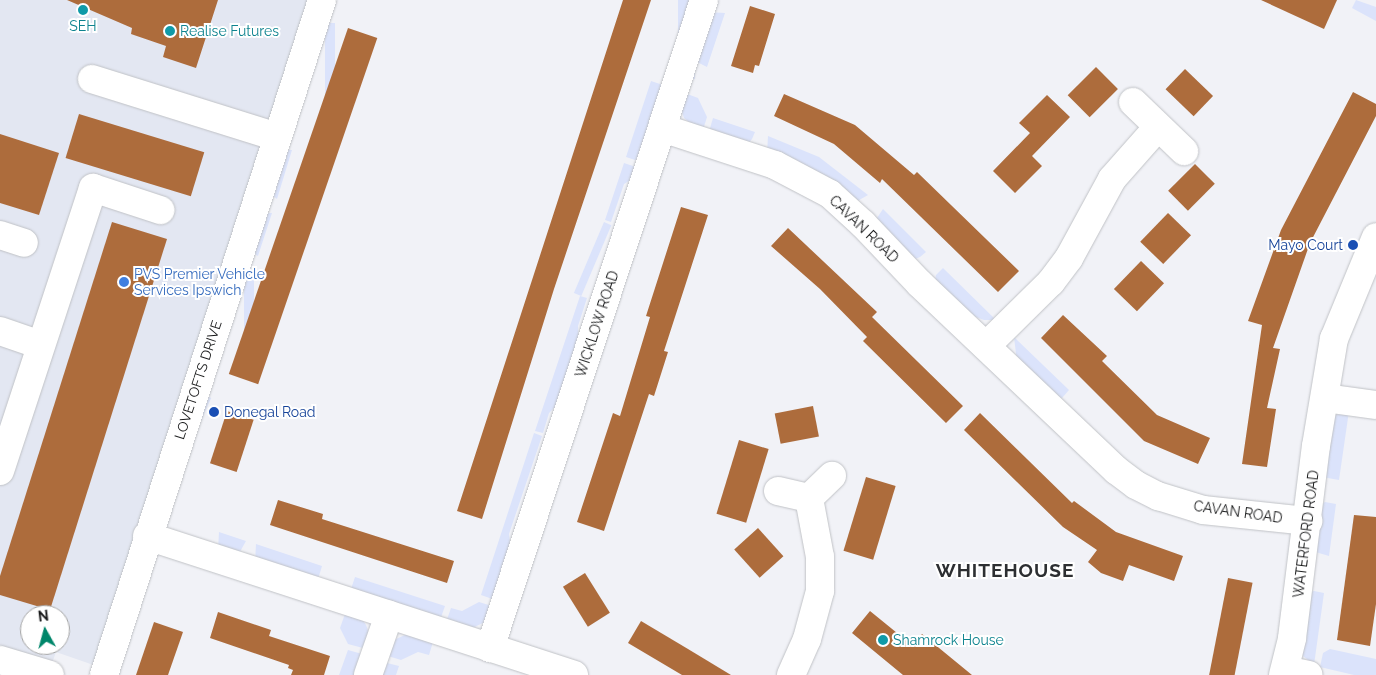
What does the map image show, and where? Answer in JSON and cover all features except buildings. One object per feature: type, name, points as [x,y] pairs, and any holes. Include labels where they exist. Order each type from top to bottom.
[{"type":"street","name":"LOVETOFTS DRIVE","points":[[104,675],[147,536],[322,0]]},
{"type":"street","name":"WICKLOW ROAD","points":[[490,648],[704,0]]},
{"type":"street","points":[[92,79],[277,137]]},
{"type":"street","points":[[1133,102],[1184,152]]},
{"type":"street","points":[[986,346],[1051,282],[1069,258],[1112,179],[1158,127]]},
{"type":"street","name":"CAVAN ROAD","points":[[662,128],[776,165],[830,194],[1116,470],[1136,485],[1158,496],[1203,510],[1308,521]]},
{"type":"street","points":[[0,471],[93,188],[160,210]]},
{"type":"street","name":"WATERFORD ROAD","points":[[1292,673],[1308,521],[1334,339],[1376,237]]},
{"type":"street","points":[[3,332],[41,345]]},
{"type":"street","points":[[1325,398],[1376,405]]},
{"type":"street","points":[[809,498],[832,476]]},
{"type":"street","points":[[778,491],[809,498]]},
{"type":"street","points":[[791,675],[807,639],[820,591],[820,557],[809,498]]},
{"type":"street","points":[[147,536],[574,675]]},
{"type":"street","points":[[368,675],[389,615]]},
{"type":"street","points":[[0,660],[50,675]]},
{"type":"shaded area","points":[[0,0],[322,0],[105,669],[65,655],[70,655],[70,605],[20,605],[20,655],[55,655],[48,675],[0,675]]},
{"type":"shaded area","points":[[678,0],[695,0],[695,79],[678,79]]},
{"type":"shaded area","points":[[1356,0],[1376,7],[1376,21],[1352,8]]},
{"type":"shaded area","points":[[707,12],[725,13],[707,67],[693,60]]},
{"type":"shaded area","points":[[325,23],[335,23],[335,136],[325,136]]},
{"type":"shaded area","points":[[651,81],[666,86],[644,155],[635,160],[626,157]]},
{"type":"shaded area","points":[[682,92],[698,98],[707,117],[702,133],[684,118],[680,106]]},
{"type":"shaded area","points":[[713,118],[755,132],[752,139],[745,147],[708,135]]},
{"type":"shaded area","points":[[768,136],[819,157],[868,195],[854,203],[767,154]]},
{"type":"shaded area","points":[[283,150],[292,150],[277,199],[269,193]]},
{"type":"shaded area","points":[[624,163],[639,168],[637,176],[624,184],[611,222],[605,220]]},
{"type":"shaded area","points":[[883,209],[926,252],[910,261],[873,224]]},
{"type":"shaded area","points":[[262,213],[272,213],[258,256],[250,251]]},
{"type":"shaded area","points":[[604,222],[611,225],[581,296],[574,293]]},
{"type":"shaded area","points":[[943,268],[996,320],[984,320],[965,313],[934,285],[936,275]]},
{"type":"shaded area","points":[[244,269],[254,269],[254,366],[244,366]]},
{"type":"shaded area","points":[[580,296],[587,298],[578,326],[579,352],[564,398],[549,413],[543,433],[535,431]]},
{"type":"shaded area","points":[[1014,337],[1069,390],[1062,398],[1054,400],[1017,362]]},
{"type":"shaded area","points":[[202,394],[211,398],[186,456],[176,452]]},
{"type":"shaded area","points":[[1349,411],[1339,480],[1322,477],[1330,424],[1336,415]]},
{"type":"shaded area","points":[[534,433],[542,436],[509,534],[512,558],[498,601],[481,595]]},
{"type":"shaded area","points":[[1325,502],[1336,504],[1329,556],[1312,551],[1319,507]]},
{"type":"shaded area","points":[[219,532],[246,541],[237,557],[218,550]]},
{"type":"shaded area","points":[[256,544],[322,566],[319,576],[312,582],[255,563]]},
{"type":"shaded area","points":[[355,577],[445,606],[439,623],[351,589]]},
{"type":"shaded area","points":[[1314,591],[1324,593],[1314,665],[1303,656],[1301,646],[1307,593]]},
{"type":"shaded area","points":[[479,602],[495,607],[483,623],[470,629],[445,625],[451,608],[462,611]]},
{"type":"shaded area","points":[[345,614],[362,619],[366,625],[370,636],[363,648],[348,644],[340,628]]},
{"type":"shaded area","points":[[407,634],[433,642],[429,655],[418,652],[401,660],[388,656],[394,640]]},
{"type":"shaded area","points":[[1330,649],[1376,659],[1376,675],[1354,675],[1320,667],[1323,653]]},
{"type":"shaded area","points":[[348,650],[362,654],[360,675],[339,675]]},
{"type":"shaded area","points":[[387,663],[399,666],[396,675],[377,675]]},
{"type":"place","name":"SEH","points":[[83,10]]},
{"type":"place","name":"Realise Futures","points":[[170,31]]},
{"type":"place","name":"Mayo Court","points":[[1353,245]]},
{"type":"place","name":"PVS Premier Vehicle Services Ipswich","points":[[124,282]]},
{"type":"place","name":"Donegal Road","points":[[214,412]]},
{"type":"place","name":"Shamrock House","points":[[883,640]]},
{"type":"district","name":"WHITEHOUSE","points":[[1005,571]]}]
